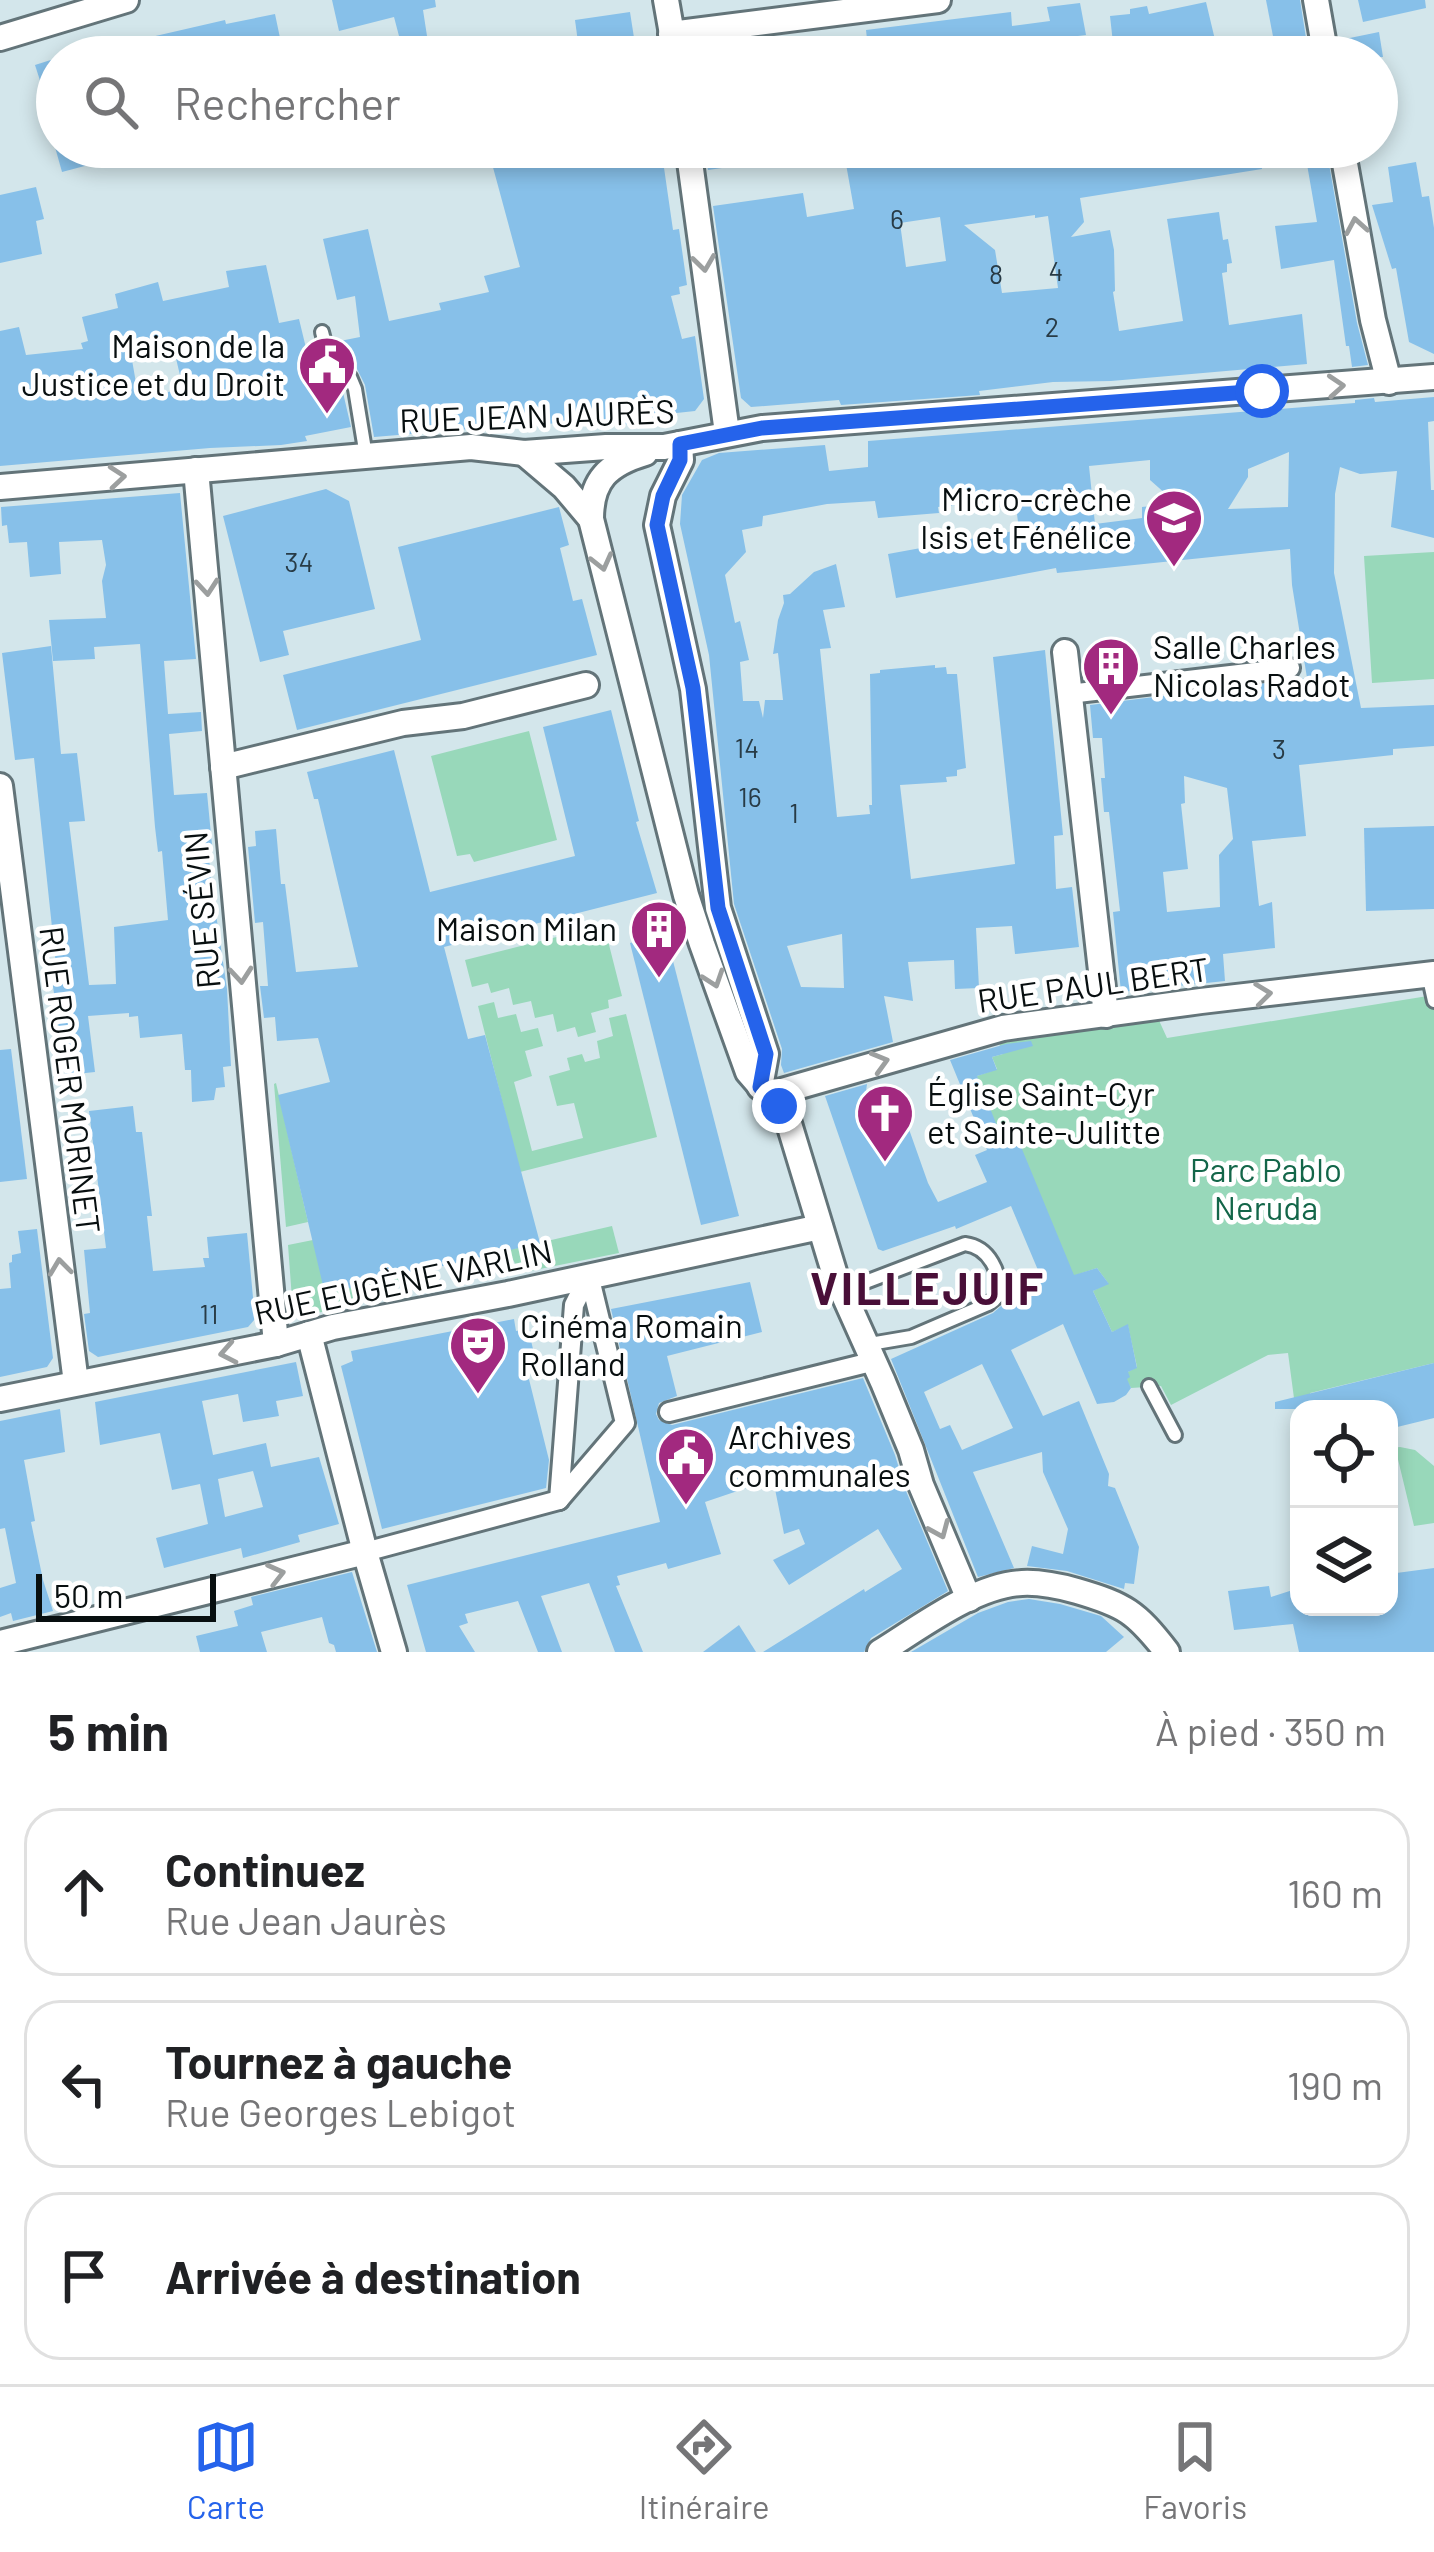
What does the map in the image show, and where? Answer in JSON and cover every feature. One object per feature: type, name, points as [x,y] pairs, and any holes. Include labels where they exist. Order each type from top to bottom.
[{"type":"street","points":[[0,38],[126,0]]},
{"type":"street","points":[[666,0],[672,36]]},
{"type":"street","points":[[731,36],[938,0]]},
{"type":"street","points":[[1316,0],[1322,36]]},
{"type":"street","points":[[691,168],[727,433]]},
{"type":"street","points":[[1346,168],[1389,382]]},
{"type":"street","name":"RUE JEAN JAURÈS","points":[[0,488],[471,447],[524,454],[672,446],[727,433],[806,424],[1434,377]]},
{"type":"street","points":[[764,1091],[766,1054],[718,908],[693,688],[657,525],[663,496],[680,460],[672,446],[609,468],[594,490],[591,519],[686,895],[748,1072],[764,1091],[787,1117],[842,1291],[969,1599]]},
{"type":"street","points":[[524,454],[564,487],[591,519]]},
{"type":"street","name":"RUE SÉVIN","points":[[196,470],[276,1344]]},
{"type":"street","points":[[1065,652],[1106,1015]]},
{"type":"street","points":[[1069,694],[1290,668]]},
{"type":"street","points":[[223,767],[586,685]]},
{"type":"street","name":"RUE ROGER MORINET","points":[[0,786],[76,1383]]},
{"type":"street","name":"RUE PAUL BERT","points":[[764,1091],[976,1034],[1431,974]]},
{"type":"street","name":"RUE EUGÈNE VARLIN","points":[[0,1399],[820,1227]]},
{"type":"street","points":[[0,1643],[559,1500],[630,1422],[589,1275]]},
{"type":"street","points":[[559,1500],[574,1305],[589,1275]]},
{"type":"street","points":[[309,1334],[394,1652]]},
{"type":"street","points":[[669,1412],[866,1354]]},
{"type":"street","points":[[880,1652],[969,1599],[1024,1582],[1117,1603],[1141,1619],[1167,1652]]},
{"type":"lane","points":[[322,332],[330,363],[350,377],[355,389],[366,457]]},
{"type":"lane","points":[[1431,974],[1434,1000]]},
{"type":"lane","points":[[842,1291],[965,1244],[986,1252],[999,1281],[998,1296],[988,1304],[866,1354]]},
{"type":"lane","points":[[1149,1386],[1175,1435]]},
{"type":"green space","points":[[1434,552],[1434,679],[1372,683],[1364,556]]},
{"type":"green space","points":[[529,731],[557,840],[474,862],[470,854],[457,856],[431,756]]},
{"type":"green space","points":[[604,925],[622,996],[608,1000],[609,1008],[591,1013],[596,1032],[578,1037],[575,1027],[557,1032],[553,1014],[535,1018],[531,1001],[513,1005],[509,988],[491,993],[488,983],[472,987],[465,960]]},
{"type":"green space","name":"Parc Pablo Neruda","points":[[1434,995],[1434,1363],[1310,1393],[1311,1400],[1294,1400],[1288,1353],[1268,1355],[1171,1405],[1161,1386],[1131,1388],[1128,1372],[1137,1367],[1128,1326],[1112,1332],[1093,1291],[1108,1283],[1097,1268],[1073,1276],[1016,1138],[987,1150],[977,1076],[997,1069],[992,1057],[1003,1054],[997,1038],[1157,1016],[1167,1038]]},
{"type":"green space","points":[[494,1002],[498,1018],[516,1014],[521,1032],[538,1028],[543,1046],[525,1051],[532,1076],[514,1082],[532,1151],[583,1138],[574,1103],[557,1106],[549,1076],[570,1070],[567,1058],[582,1054],[585,1062],[600,1058],[597,1041],[613,1036],[609,1018],[626,1014],[657,1137],[520,1172],[478,1006]]},
{"type":"green space","points":[[274,1084],[308,1222],[286,1227]]},
{"type":"green space","points":[[612,1226],[619,1253],[520,1273],[508,1250]]},
{"type":"green space","points":[[313,1240],[326,1294],[421,1274],[343,1302],[343,1308],[311,1314],[292,1299],[288,1245]]},
{"type":"green space","points":[[1398,1447],[1415,1450],[1434,1466],[1434,1523],[1414,1526]]},
{"type":"building","points":[[332,0],[435,0],[436,7],[423,10],[427,36],[399,36],[394,17],[339,31]]},
{"type":"building","points":[[1266,0],[1300,0],[1306,36],[1273,36]]},
{"type":"building","points":[[1358,0],[1425,0],[1426,8],[1363,22]]},
{"type":"building","points":[[1206,2],[1214,36],[1112,36],[1110,16],[1147,6],[1149,14]]},
{"type":"building","points":[[1080,3],[1086,35],[867,36],[866,30],[1011,12],[1012,26],[1050,21],[1047,7]]},
{"type":"building","points":[[630,12],[634,36],[577,36],[575,20]]},
{"type":"building","points":[[275,14],[280,36],[155,36],[225,20],[226,24]]},
{"type":"building","points":[[1416,162],[1422,197],[1429,196],[1434,228],[1434,354],[1409,342],[1396,268],[1392,269],[1372,205],[1393,202],[1388,168]]},
{"type":"building","points":[[493,168],[664,168],[687,285],[671,296],[682,339],[695,336],[704,399],[695,411],[658,415],[659,423],[560,427],[559,423],[374,437],[365,385],[357,369],[339,357],[335,342],[360,337],[355,296],[337,300],[323,239],[368,229],[389,321],[441,310],[439,303],[489,292],[484,276],[520,267]]},
{"type":"building","points":[[847,168],[1262,168],[1080,198],[1084,222],[1071,237],[1110,230],[1119,331],[1183,321],[1167,219],[1219,212],[1232,263],[1222,273],[1229,325],[1302,314],[1307,364],[1053,382],[979,391],[980,395],[751,407],[741,398],[713,206],[803,193],[807,217],[854,209]],"holes":[[[1048,216],[1058,288],[1002,293],[995,250],[964,225]],[[940,217],[946,261],[906,267],[900,223]]]},
{"type":"building","points":[[1308,168],[1330,168],[1368,365],[1352,367],[1334,260],[1281,269],[1275,226],[1317,222]]},
{"type":"building","points":[[36,187],[44,219],[36,221],[42,254],[0,263],[0,195]]},
{"type":"building","points":[[266,265],[279,323],[299,319],[306,348],[315,346],[323,370],[341,384],[351,427],[281,445],[0,466],[0,331],[19,327],[26,355],[83,349],[81,343],[88,341],[82,317],[118,308],[115,294],[158,282],[163,301],[229,287],[226,271]],"holes":[[[174,350],[183,388],[139,400],[132,360]]]},
{"type":"building","points":[[1434,397],[1434,421],[1428,422],[1434,538],[1391,527],[1397,471],[1360,474],[1340,467],[1334,573],[1361,708],[1434,705],[1434,746],[1299,765],[1306,836],[1252,841],[1259,906],[1272,902],[1275,948],[1223,954],[1225,981],[1121,992],[1113,912],[1120,911],[1109,812],[1104,812],[1102,738],[1093,738],[1090,705],[1307,678],[1290,549],[1057,573],[1056,568],[896,598],[888,554],[1019,530],[1016,506],[984,509],[983,502],[938,507],[939,513],[878,518],[875,501],[827,504],[763,516],[762,526],[742,530],[746,552],[725,575],[749,660],[740,662],[743,701],[759,701],[763,718],[765,700],[783,700],[778,653],[773,654],[783,595],[814,572],[836,564],[845,607],[823,610],[831,648],[820,649],[837,817],[870,814],[870,674],[935,665],[946,667],[947,674],[957,674],[966,768],[957,770],[957,776],[946,777],[947,782],[900,785],[911,879],[1015,864],[993,657],[1045,650],[1063,835],[1054,836],[1056,889],[1072,887],[1079,947],[1015,954],[1012,926],[976,928],[979,988],[955,989],[954,960],[908,962],[913,1001],[884,996],[893,1042],[784,1073],[782,1049],[734,904],[709,655],[680,524],[682,495],[702,460],[719,453],[825,445],[829,471],[868,467],[868,441],[1374,398],[1375,402]],"holes":[[[1289,452],[1288,507],[1228,509],[1248,469]],[[1150,460],[1150,480],[1176,503],[1142,507],[1142,518],[1095,524],[1089,466]],[[1184,776],[1227,788],[1233,839],[1219,855],[1220,907],[1167,912],[1163,872],[1188,869],[1181,804],[1185,803]],[[842,934],[844,988],[801,987],[787,946]]]},
{"type":"building","points":[[326,489],[349,501],[375,609],[283,631],[289,655],[260,662],[223,516]]},
{"type":"building","points":[[180,493],[196,659],[164,661],[168,714],[201,712],[202,731],[169,734],[174,795],[207,793],[212,845],[208,846],[227,989],[231,1066],[223,1067],[225,1087],[216,1088],[214,1100],[192,1102],[191,1070],[185,1070],[182,1034],[140,1038],[138,1016],[129,1017],[129,1013],[88,1016],[95,1072],[66,1075],[50,966],[56,965],[34,758],[15,760],[2,653],[51,646],[61,754],[77,753],[85,821],[69,822],[89,985],[116,984],[114,927],[168,920],[140,644],[94,647],[95,659],[53,661],[49,620],[106,618],[102,540],[59,542],[61,574],[30,577],[27,542],[9,543],[1,507]]},
{"type":"building","points":[[559,507],[569,545],[560,548],[573,601],[582,599],[597,655],[297,730],[283,675],[421,640],[398,547]]},
{"type":"building","points":[[611,710],[657,893],[444,947],[468,1039],[485,1035],[540,1243],[325,1294],[278,1095],[330,1082],[318,1038],[277,1041],[275,1017],[264,1018],[260,986],[268,986],[263,922],[255,923],[248,847],[256,846],[255,831],[276,829],[296,972],[358,967],[318,799],[314,799],[307,772],[394,750],[430,892],[575,856],[543,727]]},
{"type":"building","points":[[1434,826],[1434,909],[1366,911],[1364,828]]},
{"type":"building","points":[[666,934],[739,1216],[701,1225],[630,943]]},
{"type":"building","points":[[1031,1041],[1033,1046],[992,1057],[997,1070],[977,1076],[1004,1143],[1017,1137],[1074,1275],[1097,1268],[1109,1284],[1093,1291],[1112,1332],[1128,1324],[1137,1368],[1128,1372],[1131,1388],[1114,1402],[1097,1404],[1063,1324],[1011,1350],[1043,1416],[1079,1401],[1109,1474],[1108,1486],[1115,1488],[1139,1547],[1134,1584],[1125,1583],[1124,1589],[1067,1571],[1027,1566],[1032,1546],[1063,1554],[1068,1529],[1043,1472],[1042,1452],[973,1472],[1014,1568],[978,1577],[891,1359],[993,1313],[1043,1282],[1011,1206],[956,1229],[878,1249],[825,1096],[867,1084],[865,1099],[881,1093],[885,1103],[899,1101],[938,1202],[987,1182],[975,1155],[987,1150],[950,1060]],"holes":[[[982,1364],[1013,1428],[962,1450],[950,1425],[940,1429],[924,1392]]]},
{"type":"building","points":[[11,1049],[27,1179],[0,1182],[0,1050]]},
{"type":"building","points":[[133,1106],[136,1132],[142,1132],[153,1271],[205,1267],[207,1237],[247,1233],[255,1319],[248,1327],[98,1357],[89,1351],[84,1314],[90,1313],[84,1250],[106,1248],[89,1111]]},
{"type":"building","points":[[37,1229],[53,1358],[47,1367],[0,1377],[0,1289],[11,1288],[9,1263],[12,1255],[21,1253],[18,1231]]},
{"type":"building","points":[[750,1282],[762,1332],[667,1356],[677,1396],[659,1403],[659,1420],[672,1425],[863,1378],[948,1591],[871,1638],[864,1652],[763,1652],[902,1569],[878,1529],[789,1585],[773,1560],[805,1544],[799,1529],[784,1534],[773,1479],[705,1502],[721,1554],[668,1569],[666,1563],[617,1576],[620,1585],[616,1586],[643,1652],[615,1652],[589,1583],[541,1596],[562,1652],[538,1652],[518,1601],[465,1614],[468,1623],[459,1626],[475,1652],[426,1652],[407,1585],[660,1522],[611,1309]]},
{"type":"building","points":[[514,1319],[516,1331],[528,1328],[533,1349],[522,1351],[549,1460],[546,1488],[382,1529],[341,1366],[353,1361],[351,1351]]},
{"type":"building","points":[[296,1362],[303,1396],[276,1401],[279,1416],[243,1422],[238,1394],[202,1401],[213,1455],[266,1443],[271,1467],[319,1457],[339,1524],[298,1535],[300,1542],[243,1558],[241,1548],[164,1568],[156,1538],[208,1524],[200,1484],[172,1490],[160,1433],[100,1445],[95,1402]],"holes":[[[253,1471],[263,1507],[225,1517],[218,1479]]]},
{"type":"building","points":[[1434,1363],[1434,1418],[1398,1427],[1398,1400],[1290,1400],[1290,1409],[1275,1409],[1275,1402]]},
{"type":"building","points":[[60,1409],[65,1452],[24,1460],[35,1521],[31,1522],[53,1611],[13,1621],[11,1613],[0,1617],[0,1588],[16,1583],[5,1528],[0,1529],[0,1421]]},
{"type":"building","points":[[1434,1568],[1434,1652],[1299,1652],[1293,1624],[1234,1630],[1228,1591],[1269,1586],[1271,1597],[1290,1591],[1290,1616],[1398,1616],[1398,1573]]},
{"type":"building","points":[[352,1572],[377,1652],[336,1652],[322,1617],[261,1632],[267,1652],[200,1652],[196,1636],[238,1626],[234,1611],[253,1605],[251,1597]]},
{"type":"building","points":[[1029,1599],[1101,1616],[1124,1637],[1106,1652],[911,1652],[978,1613]]},
{"type":"building","points":[[739,1625],[756,1652],[703,1652]]},
{"type":"place","name":"Maison de la Justice et du Droit","points":[[327,416]]},
{"type":"place","name":"Micro-crèche Isis et Fénélice","points":[[1174,569]]},
{"type":"place","name":"Salle Charles Nicolas Radot","points":[[1111,717]]},
{"type":"place","name":"Maison Milan","points":[[659,980]]},
{"type":"place","name":"Église Saint-Cyr et Sainte-Julitte","points":[[885,1164]]},
{"type":"place","name":"Cinéma Romain Rolland","points":[[478,1396]]},
{"type":"place","name":"Archives communales","points":[[686,1507]]},
{"type":"district","name":"VILLEJUIF","points":[[928,1289]]},
{"type":"route","points":[[779,1106],[760,1087],[766,1054],[718,908],[693,688],[657,525],[663,496],[680,460],[680,444],[762,428],[1262,391]]}]
